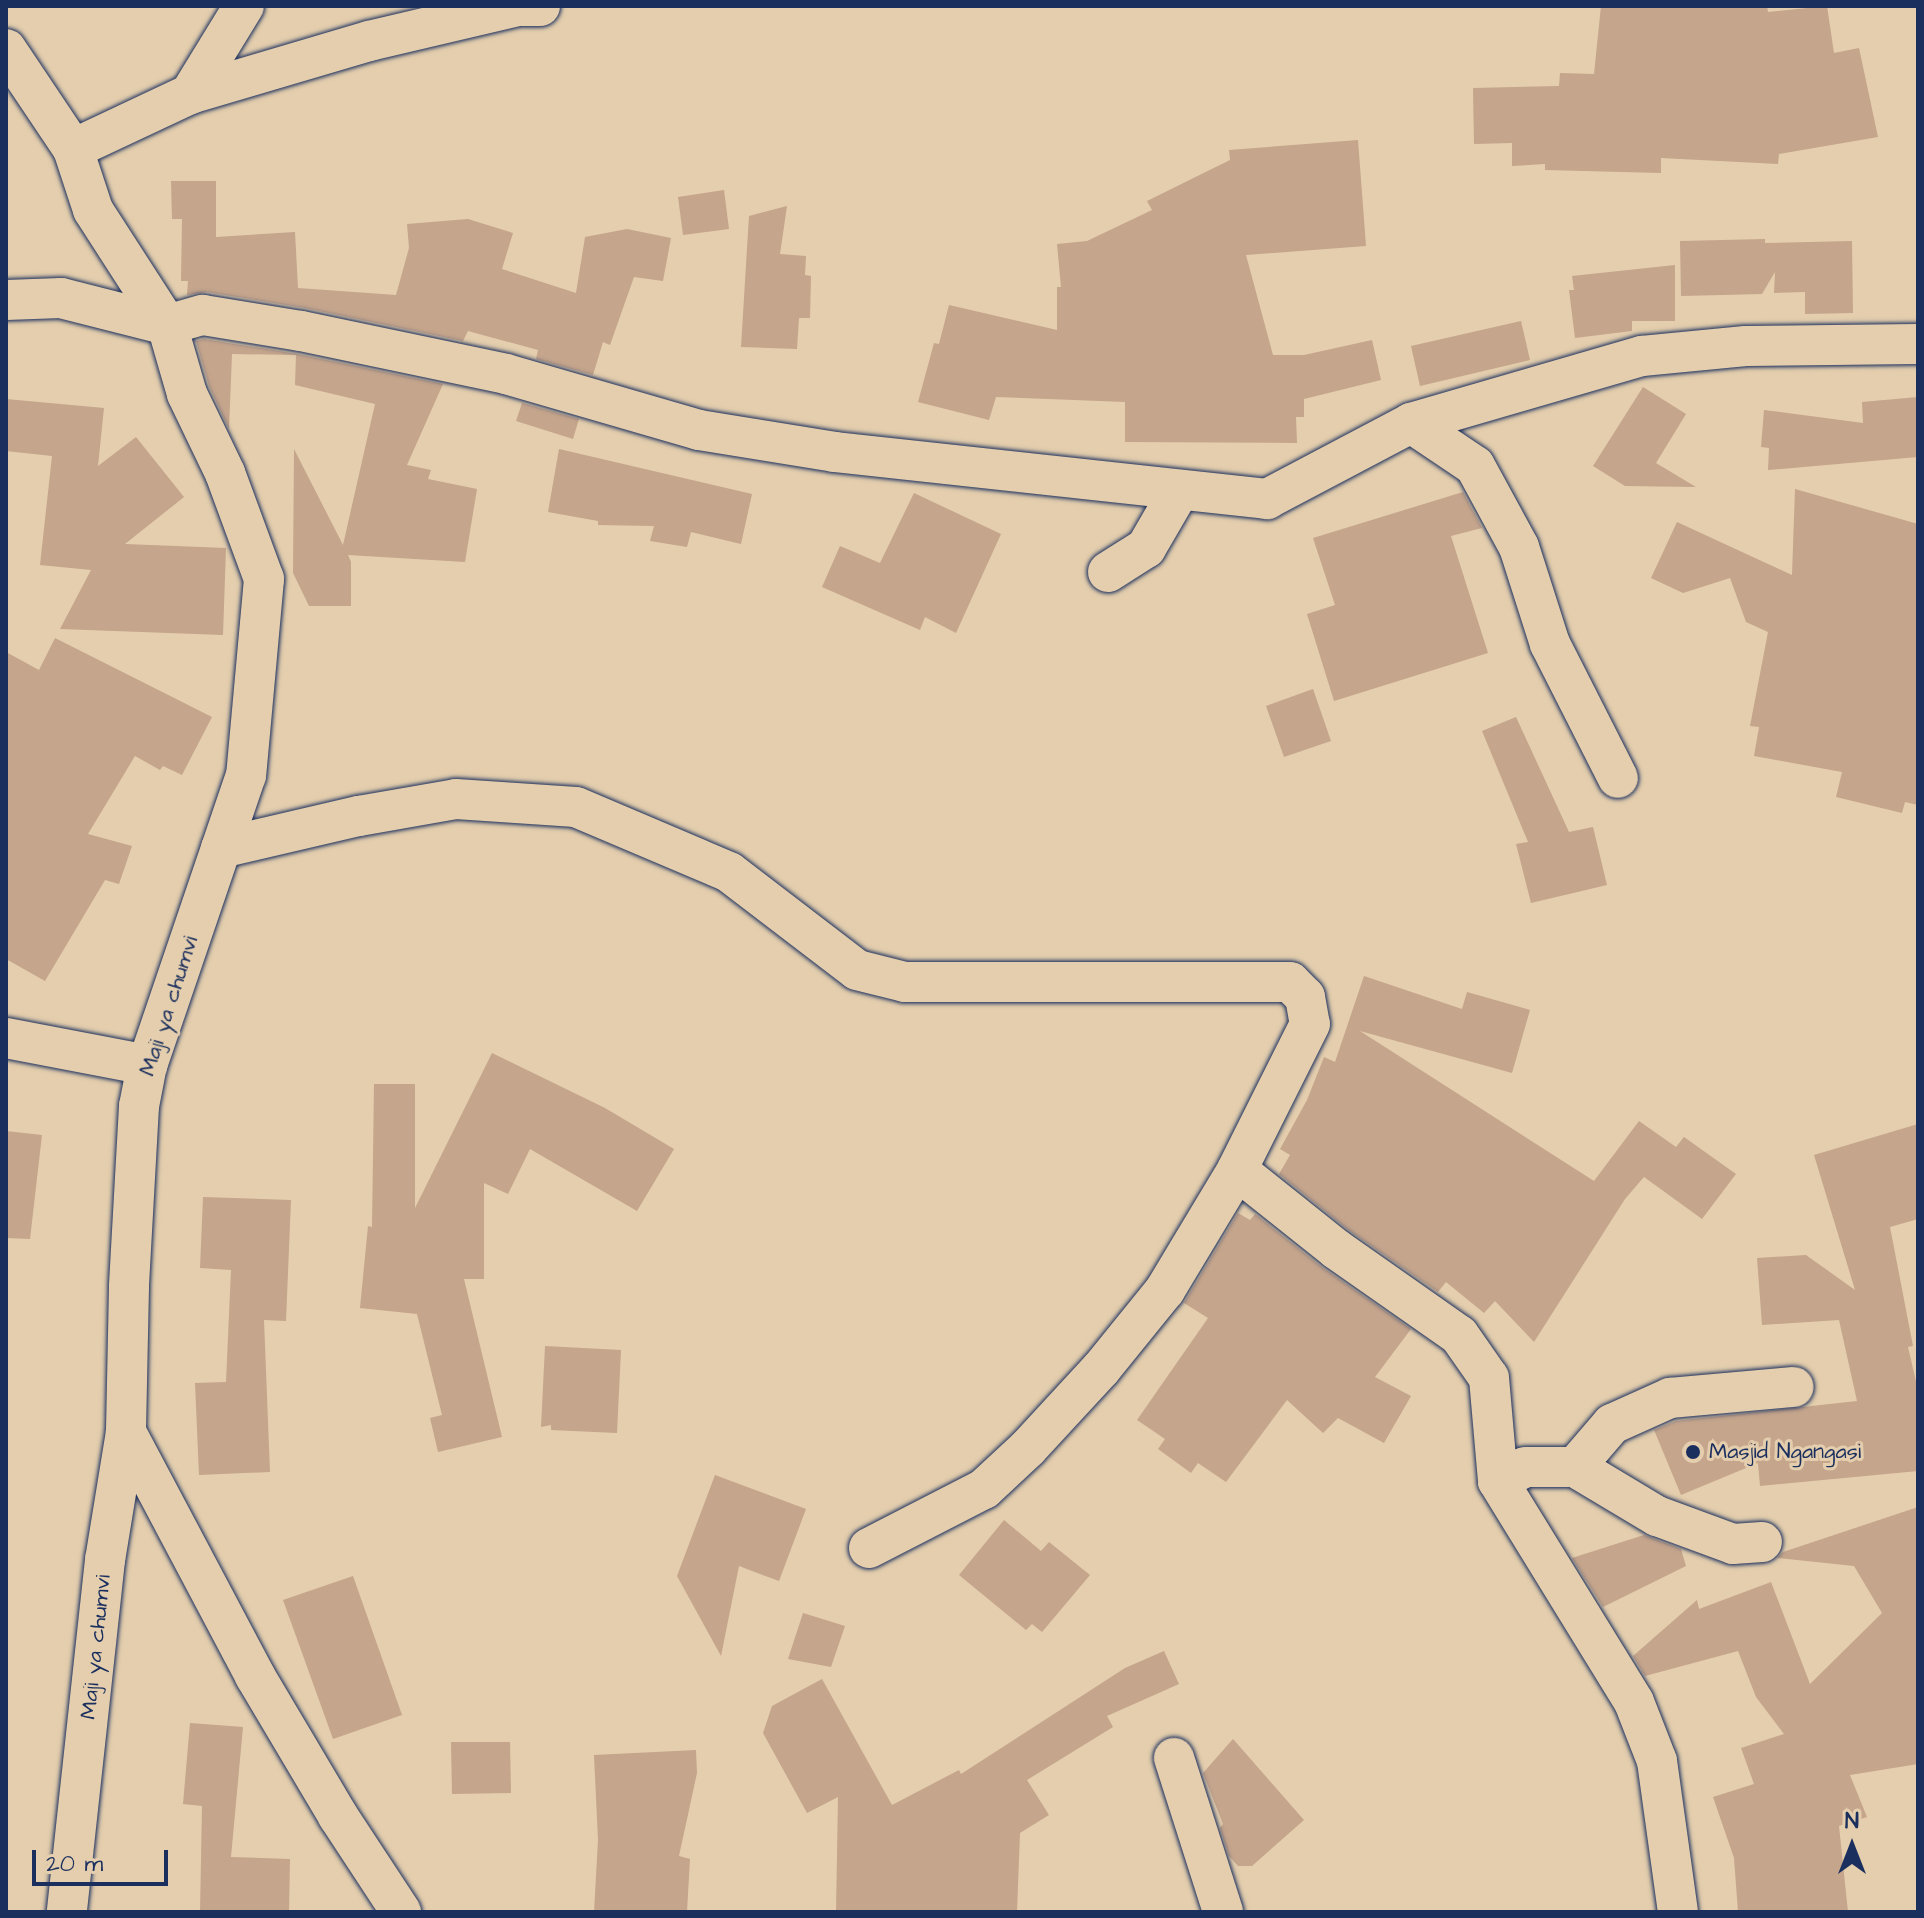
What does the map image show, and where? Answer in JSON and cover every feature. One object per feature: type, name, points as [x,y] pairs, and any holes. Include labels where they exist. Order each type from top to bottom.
[{"type":"street","points":[[190,94],[244,6]]},
{"type":"street","points":[[73,149],[190,94],[369,41],[518,6],[540,6]]},
{"type":"street","name":"Maji ya chumvi","points":[[6,49],[73,149],[93,210],[167,325],[187,394],[225,473],[264,579],[246,775],[147,1065],[139,1106],[129,1272],[126,1432],[105,1560],[67,1912]]},
{"type":"street","points":[[6,300],[61,298],[167,325],[203,315],[301,331],[506,374],[699,430],[835,452],[1267,499],[1411,423],[1642,356],[1746,346],[1918,344]]},
{"type":"street","points":[[1411,423],[1475,466],[1519,547],[1550,644],[1618,778]]},
{"type":"street","points":[[1108,572],[1146,548],[1179,491]]},
{"type":"street","points":[[221,848],[359,816],[456,799],[576,807],[729,872],[857,970],[905,982],[1290,982],[1305,997],[1310,1024],[1237,1170],[1165,1290],[1101,1369],[1028,1448],[984,1489],[869,1548]]},
{"type":"street","points":[[6,1038],[147,1065]]},
{"type":"street","points":[[1237,1170],[1336,1249],[1459,1335],[1489,1378],[1498,1481],[1634,1702],[1657,1761],[1678,1912]]},
{"type":"street","points":[[1575,1467],[1612,1424],[1670,1398],[1794,1387]]},
{"type":"street","points":[[126,1432],[255,1676],[338,1816],[401,1912]]},
{"type":"street","points":[[1498,1481],[1525,1467],[1575,1467],[1657,1516],[1733,1544],[1762,1542]]},
{"type":"street","points":[[1174,1758],[1223,1912]]},
{"type":"building","points":[[1601,6],[1767,6],[1768,12],[1827,6],[1834,53],[1859,48],[1878,137],[1779,154],[1778,164],[1661,158],[1661,173],[1545,170],[1545,164],[1512,166],[1512,143],[1474,144],[1473,88],[1559,86],[1560,73],[1594,74]]},
{"type":"building","points":[[1358,140],[1366,246],[1246,255],[1273,355],[1304,355],[1372,340],[1381,380],[1304,399],[1304,417],[1296,417],[1297,443],[1125,442],[1125,402],[996,397],[989,420],[918,402],[934,343],[939,344],[949,305],[1057,330],[1057,287],[1061,287],[1057,244],[1087,241],[1152,210],[1147,201],[1230,160],[1229,150]]},
{"type":"building","points":[[171,181],[216,181],[216,237],[295,232],[298,288],[396,295],[409,248],[407,224],[468,219],[513,233],[502,269],[576,293],[585,237],[627,229],[671,238],[663,281],[634,277],[610,345],[603,342],[593,375],[536,359],[538,350],[468,331],[463,341],[305,308],[207,292],[187,295],[188,281],[181,281],[182,219],[172,219]]},
{"type":"building","points":[[724,190],[729,229],[683,235],[678,197]]},
{"type":"building","points":[[787,206],[780,254],[806,256],[805,275],[811,276],[810,318],[799,318],[797,349],[741,347],[749,216]]},
{"type":"building","points":[[1765,239],[1765,243],[1852,241],[1853,313],[1805,314],[1805,292],[1774,293],[1775,272],[1762,294],[1681,296],[1680,241]]},
{"type":"building","points":[[1675,265],[1675,321],[1632,321],[1632,331],[1575,338],[1569,290],[1574,290],[1572,276]]},
{"type":"building","points":[[1521,321],[1530,360],[1420,386],[1411,346]]},
{"type":"building","points":[[204,339],[297,354],[443,384],[407,465],[431,470],[428,479],[477,489],[465,562],[348,555],[351,562],[351,606],[309,606],[293,573],[294,449],[343,545],[375,404],[295,385],[296,355],[232,354],[229,429],[209,386],[196,341]]},
{"type":"building","points":[[1643,387],[1686,414],[1656,463],[1696,487],[1625,486],[1593,466]]},
{"type":"building","points":[[1918,397],[1918,457],[1768,470],[1769,448],[1761,447],[1764,410],[1863,423],[1862,402]]},
{"type":"building","points":[[6,399],[104,408],[98,466],[136,437],[184,497],[125,544],[226,548],[223,635],[60,629],[91,570],[40,565],[52,456],[6,451]]},
{"type":"building","points":[[522,403],[579,419],[573,439],[516,421]]},
{"type":"building","points":[[559,449],[752,494],[741,544],[691,532],[687,547],[650,541],[654,526],[598,525],[598,521],[548,512]]},
{"type":"building","points":[[1795,489],[1918,524],[1918,805],[1905,802],[1902,813],[1836,797],[1842,772],[1754,756],[1759,727],[1750,726],[1768,632],[1746,622],[1730,578],[1683,593],[1651,578],[1677,522],[1792,575]]},
{"type":"building","points":[[1463,492],[1482,528],[1451,536],[1488,653],[1334,701],[1307,614],[1335,605],[1313,538]]},
{"type":"building","points":[[914,493],[1001,534],[956,633],[925,617],[920,630],[822,587],[840,546],[880,563]]},
{"type":"building","points":[[55,638],[212,717],[182,775],[163,766],[160,770],[135,756],[88,834],[132,846],[119,884],[105,880],[45,981],[6,959],[6,652],[39,670]]},
{"type":"building","points":[[1313,689],[1331,741],[1284,757],[1266,706]]},
{"type":"building","points":[[1516,717],[1569,832],[1593,827],[1607,885],[1531,903],[1516,844],[1528,842],[1482,731]]},
{"type":"building","points":[[1364,976],[1462,1009],[1467,992],[1530,1010],[1512,1073],[1360,1031],[1594,1181],[1639,1121],[1676,1147],[1684,1137],[1736,1174],[1702,1219],[1644,1177],[1625,1199],[1534,1342],[1495,1301],[1484,1313],[1446,1282],[1438,1292],[1350,1231],[1279,1174],[1290,1155],[1280,1149],[1307,1100],[1324,1057],[1335,1062]]},
{"type":"building","points":[[492,1053],[605,1108],[674,1149],[637,1211],[530,1149],[508,1194],[484,1183],[484,1279],[464,1279],[502,1437],[438,1452],[430,1418],[442,1415],[417,1314],[360,1308],[368,1226],[372,1227],[374,1084],[415,1084],[415,1208]]},
{"type":"building","points":[[1918,1124],[1918,1219],[1890,1227],[1913,1346],[1908,1347],[1918,1390],[1918,1471],[1760,1486],[1758,1463],[1681,1495],[1654,1430],[1676,1421],[1857,1401],[1839,1320],[1762,1325],[1757,1258],[1806,1255],[1855,1290],[1814,1155]]},
{"type":"building","points":[[6,1131],[42,1135],[30,1239],[6,1238]]},
{"type":"building","points":[[203,1197],[291,1200],[286,1321],[264,1320],[270,1472],[199,1475],[195,1383],[226,1382],[231,1270],[200,1268]]},
{"type":"building","points":[[1238,1213],[1250,1220],[1255,1214],[1323,1268],[1411,1329],[1375,1377],[1411,1396],[1384,1443],[1338,1418],[1323,1433],[1287,1400],[1226,1482],[1198,1463],[1191,1473],[1158,1449],[1165,1439],[1137,1420],[1208,1318],[1184,1303]]},
{"type":"building","points":[[545,1346],[621,1350],[617,1433],[551,1430],[551,1425],[541,1427]]},
{"type":"building","points":[[715,1475],[806,1509],[779,1581],[739,1566],[721,1656],[677,1576]]},
{"type":"building","points":[[1918,1507],[1918,1764],[1850,1775],[1867,1817],[1839,1826],[1848,1912],[1738,1912],[1734,1858],[1713,1797],[1754,1784],[1741,1748],[1784,1734],[1756,1697],[1738,1651],[1645,1676],[1633,1656],[1697,1600],[1699,1609],[1771,1582],[1810,1684],[1882,1613],[1854,1566],[1777,1558],[1783,1552]]},
{"type":"building","points":[[1004,1520],[1041,1551],[1049,1542],[1090,1575],[1042,1632],[1032,1624],[1026,1630],[959,1575]]},
{"type":"building","points":[[1644,1535],[1681,1549],[1686,1566],[1603,1607],[1572,1558]]},
{"type":"building","points":[[353,1576],[402,1715],[333,1739],[283,1600]]},
{"type":"building","points":[[803,1613],[845,1626],[831,1667],[788,1659]]},
{"type":"building","points":[[1164,1651],[1179,1684],[1107,1716],[1113,1727],[1027,1780],[1049,1815],[1020,1833],[1017,1912],[836,1912],[838,1797],[807,1813],[763,1733],[772,1706],[822,1679],[892,1805],[959,1770],[961,1774],[1125,1668]]},
{"type":"building","points":[[190,1723],[243,1727],[231,1857],[290,1859],[289,1912],[200,1912],[202,1806],[183,1804]]},
{"type":"building","points":[[1233,1739],[1304,1820],[1252,1866],[1238,1866],[1229,1856],[1220,1828],[1223,1824],[1203,1773]]},
{"type":"building","points":[[451,1742],[510,1742],[511,1793],[452,1794]]},
{"type":"building","points":[[696,1750],[697,1773],[679,1856],[690,1859],[687,1912],[594,1912],[598,1840],[594,1755]]},
{"type":"place","name":"Masjid Ngangasi","points":[[1693,1452]]}]
